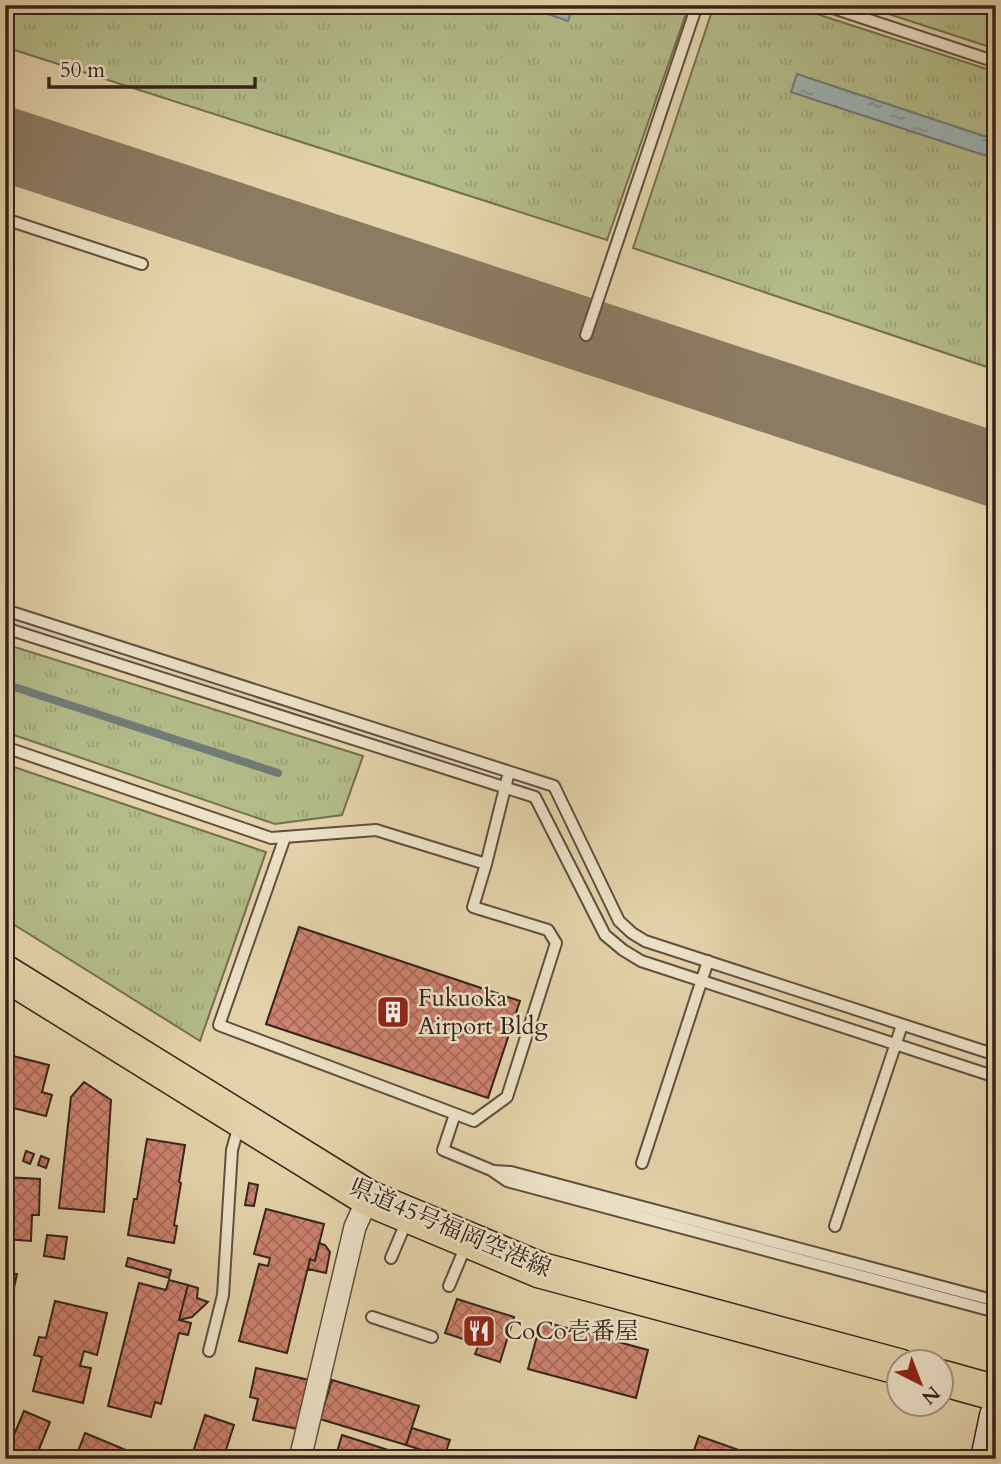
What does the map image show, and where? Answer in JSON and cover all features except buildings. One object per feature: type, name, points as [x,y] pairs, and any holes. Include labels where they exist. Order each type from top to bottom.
[{"type":"main road","name":"県道45号福岡空港線","points":[[5,973],[368,1198],[540,1270],[886,1363]]},
{"type":"main road","points":[[956,1382],[996,1393]]},
{"type":"street","points":[[300,1459],[355,1227],[368,1198]]},
{"type":"street","points":[[987,1459],[996,1416]]},
{"type":"lane","points":[[586,335],[698,5]]},
{"type":"lane","points":[[824,5],[996,62]]},
{"type":"lane","points":[[5,219],[142,264]]},
{"type":"lane","points":[[5,610],[554,786],[619,920],[645,941],[996,1055]]},
{"type":"lane","points":[[5,628],[535,797],[605,934],[640,961],[996,1077]]},
{"type":"lane","points":[[5,747],[271,838],[376,830],[486,864]]},
{"type":"lane","points":[[285,836],[219,1025],[474,1121],[507,1097],[556,943],[548,930],[473,907],[509,772]]},
{"type":"lane","points":[[642,1163],[708,961]]},
{"type":"lane","points":[[835,1226],[902,1025]]},
{"type":"lane","points":[[455,1114],[443,1150],[491,1170],[507,1181],[996,1312]]},
{"type":"lane","points":[[209,1351],[223,1295],[232,1150],[240,1119]]},
{"type":"lane","points":[[491,1170],[511,1172],[996,1301]]},
{"type":"lane","points":[[391,1258],[410,1216]]},
{"type":"lane","points":[[449,1286],[468,1240]]},
{"type":"lane","points":[[372,1317],[432,1337]]},
{"type":"green space","points":[[5,5],[689,5],[607,240],[5,47]]},
{"type":"green space","points":[[714,5],[789,5],[996,72],[996,370],[633,248]]},
{"type":"green space","points":[[861,5],[996,5],[996,49]]},
{"type":"green space","points":[[5,644],[363,756],[342,815],[275,824],[5,732]]},
{"type":"green space","points":[[5,764],[266,852],[200,1041],[5,919]]},
{"type":"water","points":[[521,5],[573,5],[568,21]]},
{"type":"water","points":[[797,74],[996,140],[996,159],[791,92]]},
{"type":"waterway","points":[[5,684],[278,773]]},
{"type":"taxiway","points":[[5,144],[996,470]]},
{"type":"place","name":"Fukuoka Airport Bldg","points":[[393,1012]]},
{"type":"place","name":"CoCo壱番屋","points":[[479,1331]]}]
